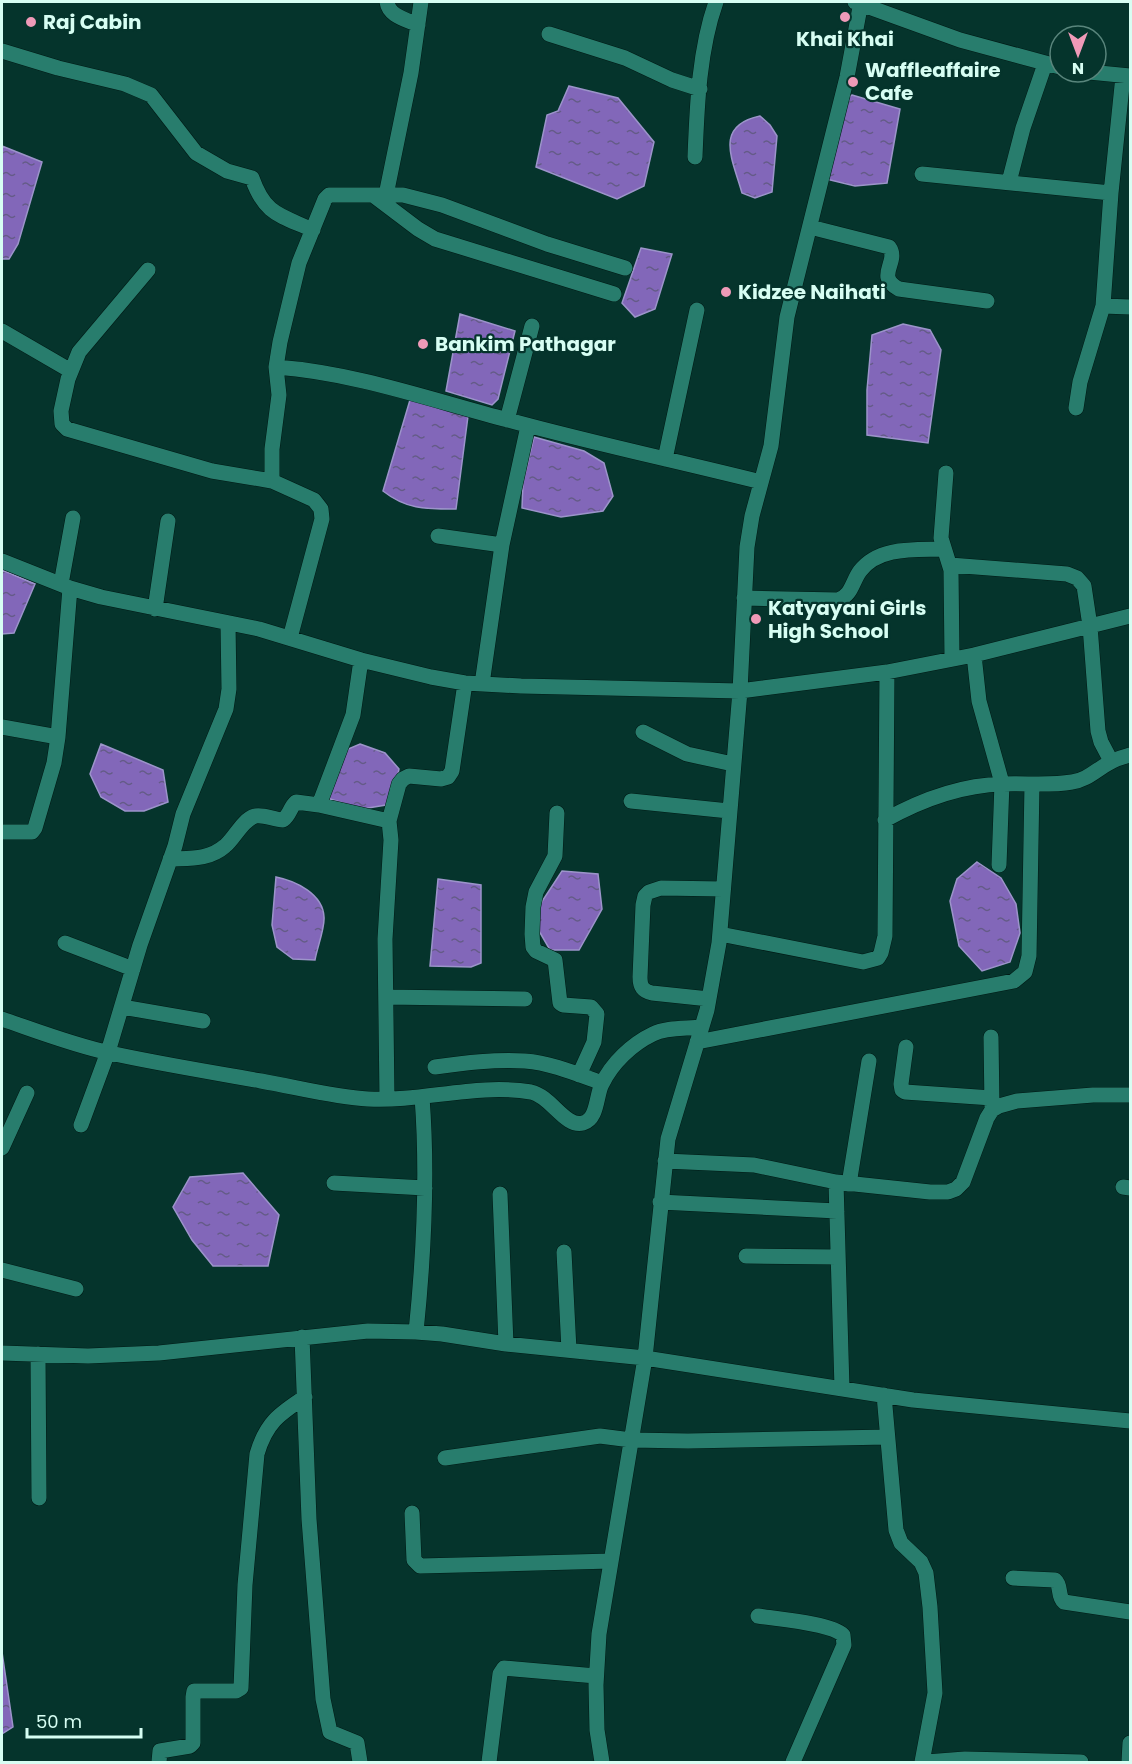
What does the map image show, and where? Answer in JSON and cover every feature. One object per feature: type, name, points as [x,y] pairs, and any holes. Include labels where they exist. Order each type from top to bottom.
[{"type":"street","points":[[387,2],[388,9],[393,14],[418,25]]},
{"type":"street","points":[[380,195],[411,73],[421,2]]},
{"type":"street","points":[[695,157],[707,33],[716,2]]},
{"type":"street","points":[[602,1762],[597,1730],[596,1676],[599,1634],[645,1358],[668,1138],[700,1035],[709,999],[720,934],[740,691],[747,547],[775,420],[779,365],[787,317],[847,77],[859,2],[960,40],[1048,65]]},
{"type":"street","points":[[549,34],[625,58],[672,80],[700,89]]},
{"type":"street","points":[[2,51],[58,68],[125,84],[152,95],[196,153],[226,171],[252,178],[263,204],[276,213],[313,230]]},
{"type":"street","points":[[1076,408],[1080,382],[1103,306],[1111,193],[1127,76],[1108,74]]},
{"type":"street","points":[[1009,182],[1023,128],[1048,75]]},
{"type":"street","points":[[922,174],[1111,193]]},
{"type":"street","points":[[272,480],[272,449],[279,395],[276,367],[280,342],[299,263],[325,199],[329,195],[403,195],[441,205],[547,244],[626,268]]},
{"type":"street","points":[[380,195],[418,229],[435,239],[615,294]]},
{"type":"street","points":[[810,227],[889,247],[892,254],[887,276],[889,282],[899,289],[987,301]]},
{"type":"street","points":[[148,270],[80,352],[71,370],[61,411],[62,424],[67,429],[212,471],[272,480],[314,500],[321,509],[320,533],[290,638]]},
{"type":"street","points":[[1103,306],[1131,307]]},
{"type":"street","points":[[665,459],[697,310]]},
{"type":"street","points":[[507,420],[532,326]]},
{"type":"street","points":[[2,332],[71,370]]},
{"type":"street","points":[[276,367],[323,373],[406,391],[528,426],[761,482]]},
{"type":"street","points":[[482,684],[502,545],[528,426]]},
{"type":"street","points":[[946,473],[941,538],[950,565],[952,658]]},
{"type":"street","points":[[2,832],[32,832],[54,763],[58,737],[66,586],[73,518]]},
{"type":"street","points":[[154,609],[168,521]]},
{"type":"street","points":[[438,536],[502,545]]},
{"type":"street","points":[[744,598],[838,600],[848,594],[860,572],[875,559],[902,550],[943,549]]},
{"type":"street","points":[[2,561],[66,586],[154,609],[290,638],[361,660],[431,677],[482,684],[740,691],[887,672],[974,655],[1131,616]]},
{"type":"street","points":[[950,565],[1073,575],[1081,581],[1084,586],[1090,626],[1097,725],[1101,742],[1111,761]]},
{"type":"street","points":[[81,1125],[108,1053],[183,814],[226,709],[229,689],[228,623]]},
{"type":"street","points":[[974,655],[979,701],[1002,783],[999,865]]},
{"type":"street","points":[[319,805],[353,715],[361,660]]},
{"type":"street","points":[[720,934],[863,962],[878,958],[885,936],[887,672]]},
{"type":"street","points":[[387,1098],[385,939],[391,840],[389,822],[399,784],[403,779],[409,776],[441,779],[448,777],[452,771],[465,683]]},
{"type":"street","points":[[2,728],[58,737]]},
{"type":"street","points":[[643,732],[687,754],[733,764]]},
{"type":"street","points":[[885,820],[913,804],[939,795],[1002,783],[1074,782],[1086,778],[1111,761],[1131,755]]},
{"type":"street","points":[[2,1019],[108,1053],[368,1099],[422,1097],[493,1088],[533,1093],[545,1098],[566,1118],[579,1124],[586,1122],[593,1114],[602,1083],[624,1054],[654,1033],[700,1035],[1014,981],[1025,972],[1029,956],[1032,784]]},
{"type":"street","points":[[631,801],[729,811]]},
{"type":"street","points":[[170,859],[202,858],[213,854],[226,845],[247,820],[255,816],[284,820],[296,802],[319,805],[389,822]]},
{"type":"street","points":[[557,813],[555,856],[536,892],[533,907],[533,946],[536,951],[555,960],[560,1003],[591,1007],[597,1014],[594,1042],[579,1075]]},
{"type":"street","points":[[709,999],[645,992],[642,988],[640,978],[643,904],[645,896],[654,889],[723,889]]},
{"type":"street","points":[[65,943],[133,969]]},
{"type":"street","points":[[386,997],[525,999]]},
{"type":"street","points":[[122,1007],[203,1021]]},
{"type":"street","points":[[665,1161],[754,1165],[843,1183],[930,1192],[948,1192],[956,1189],[963,1182],[992,1104],[992,1037]]},
{"type":"street","points":[[906,1047],[901,1084],[905,1092],[992,1104],[1093,1095],[1131,1095]]},
{"type":"street","points":[[842,1388],[837,1211],[869,1060]]},
{"type":"street","points":[[435,1067],[479,1062],[525,1061],[602,1083]]},
{"type":"street","points":[[2,1148],[27,1094]]},
{"type":"street","points":[[416,1332],[423,1257],[426,1153],[422,1097]]},
{"type":"street","points":[[334,1183],[425,1188]]},
{"type":"street","points":[[500,1194],[506,1344]]},
{"type":"street","points":[[660,1202],[837,1211]]},
{"type":"street","points":[[564,1251],[569,1350]]},
{"type":"street","points":[[746,1256],[838,1257]]},
{"type":"street","points":[[2,1270],[76,1289]]},
{"type":"street","points":[[2,1353],[88,1356],[159,1353],[368,1331],[416,1332],[645,1358],[913,1400],[1131,1421]]},
{"type":"street","points":[[302,1337],[309,1518],[323,1700],[330,1732],[357,1743],[360,1762]]},
{"type":"street","points":[[38,1354],[39,1498]]},
{"type":"street","points":[[884,1395],[896,1530],[901,1543],[921,1562],[926,1573],[930,1607],[935,1693],[924,1762],[965,1759],[1081,1762]]},
{"type":"street","points":[[159,1762],[160,1751],[190,1746],[193,1743],[192,1697],[194,1691],[236,1691],[242,1688],[245,1585],[257,1454],[261,1440],[270,1424],[279,1414],[305,1397]]},
{"type":"street","points":[[445,1458],[585,1437],[612,1436],[631,1440],[795,1440],[887,1437]]},
{"type":"street","points":[[412,1513],[414,1560],[420,1566],[611,1561]]},
{"type":"street","points":[[1013,1578],[1055,1580],[1059,1584],[1060,1596],[1064,1602],[1131,1612]]},
{"type":"street","points":[[758,1616],[823,1626],[836,1629],[843,1635],[844,1645],[793,1762]]},
{"type":"street","points":[[489,1762],[500,1674],[504,1668],[515,1667],[596,1676]]},
{"type":"street","points":[[1129,1762],[1131,1743]]},
{"type":"water","points":[[569,86],[618,98],[654,142],[644,186],[617,199],[536,167],[547,115],[558,111]]},
{"type":"water","points":[[852,95],[900,109],[887,183],[855,186],[826,179],[847,98]]},
{"type":"water","points":[[760,116],[777,136],[772,192],[755,198],[742,193],[730,146],[731,136],[736,128],[745,121]]},
{"type":"water","points":[[2,146],[42,162],[18,244],[9,259],[2,259]]},
{"type":"water","points":[[641,248],[672,254],[655,309],[635,317],[622,303]]},
{"type":"water","points":[[460,314],[515,331],[498,399],[492,405],[446,391]]},
{"type":"water","points":[[903,324],[930,330],[941,350],[928,443],[867,435],[867,390],[872,335]]},
{"type":"water","points":[[410,400],[468,416],[456,509],[409,505],[383,491]]},
{"type":"water","points":[[534,437],[584,451],[604,463],[613,496],[603,511],[561,517],[522,508],[523,483]]},
{"type":"water","points":[[2,570],[35,584],[14,633],[2,634]]},
{"type":"water","points":[[101,744],[163,770],[168,802],[144,811],[125,811],[101,797],[90,774]]},
{"type":"water","points":[[360,744],[385,753],[399,769],[392,804],[362,809],[327,798],[341,752]]},
{"type":"water","points":[[977,862],[1001,878],[1016,904],[1020,933],[1010,962],[982,971],[959,946],[950,901],[957,879]]},
{"type":"water","points":[[562,871],[598,874],[602,909],[579,950],[550,950],[539,931],[539,906]]},
{"type":"water","points":[[276,877],[300,885],[314,895],[319,902],[324,917],[315,960],[293,959],[277,947],[272,925]]},
{"type":"water","points":[[438,879],[481,885],[481,963],[471,967],[430,966]]},
{"type":"water","points":[[243,1173],[279,1215],[268,1266],[213,1266],[192,1240],[173,1207],[190,1177]]},
{"type":"water","points":[[2,1652],[13,1727],[2,1734]]},
{"type":"place","name":"Khai Khai","points":[[845,17]]},
{"type":"place","name":"Raj Cabin","points":[[31,22]]},
{"type":"place","name":"Waffleaffaire Cafe","points":[[853,82]]},
{"type":"place","name":"Kidzee Naihati","points":[[726,292]]},
{"type":"place","name":"Bankim Pathagar","points":[[423,344]]},
{"type":"place","name":"Katyayani Girls High School","points":[[756,619]]}]
